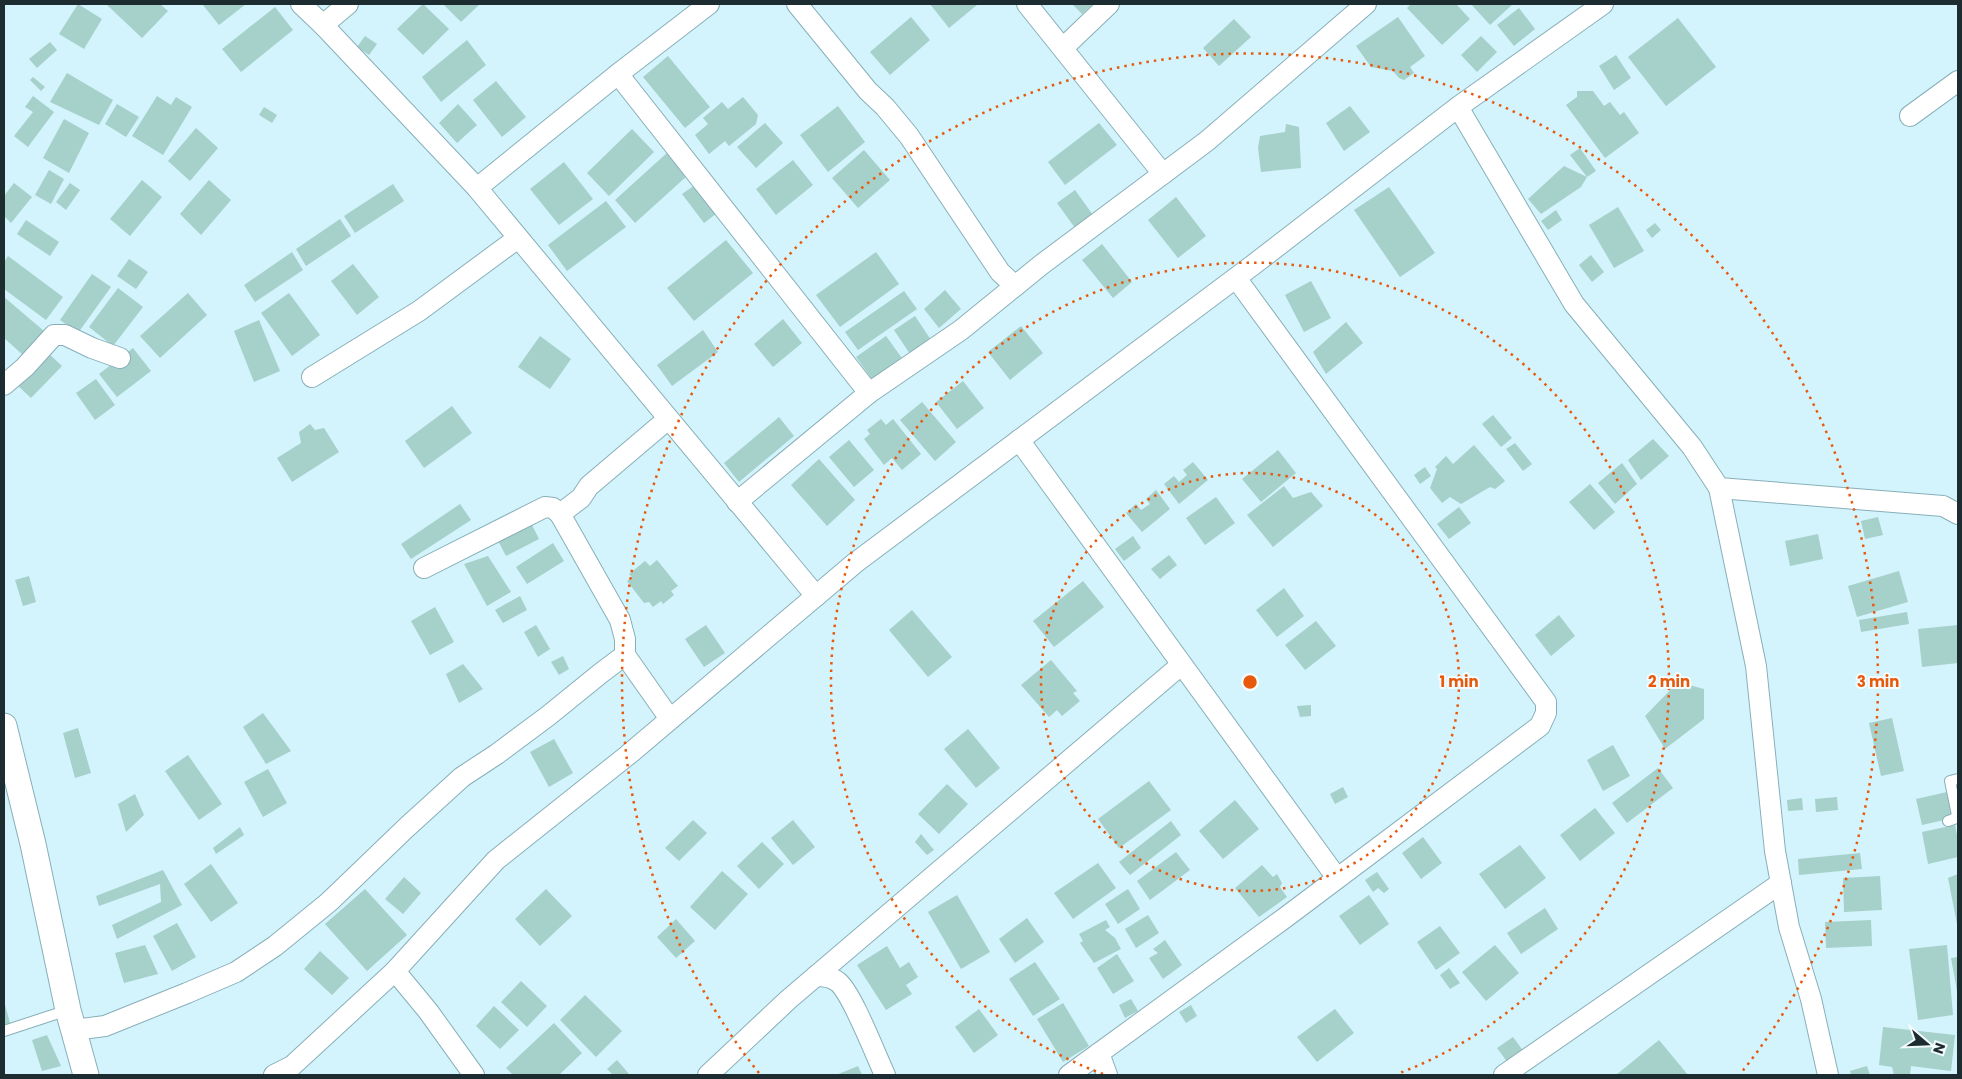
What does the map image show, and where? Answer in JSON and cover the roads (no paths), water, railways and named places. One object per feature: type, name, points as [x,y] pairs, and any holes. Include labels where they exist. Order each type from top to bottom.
[{"type":"street","points":[[301,4],[477,188],[816,596]]},
{"type":"street","points":[[323,25],[348,4]]},
{"type":"street","points":[[477,188],[618,74],[709,4]]},
{"type":"street","points":[[797,4],[868,90],[909,136],[1000,272],[1015,286]]},
{"type":"street","points":[[1028,4],[1163,174]]},
{"type":"street","points":[[1064,47],[1108,4]]},
{"type":"street","points":[[737,502],[869,393],[961,330],[1015,286],[1207,141],[1366,4]]},
{"type":"street","points":[[274,1075],[292,1066],[395,970],[496,860],[670,719],[855,563],[1236,278],[1458,107],[1603,4]]},
{"type":"street","points":[[618,74],[869,393]]},
{"type":"street","points":[[1910,116],[1958,81]]},
{"type":"street","points":[[1458,107],[1574,304],[1692,447],[1719,488],[1756,666],[1775,851],[1781,884],[1789,927],[1811,999],[1828,1075]]},
{"type":"street","points":[[312,377],[419,312],[518,238]]},
{"type":"street","points":[[1069,1075],[1286,917],[1540,726],[1546,713],[1546,702],[1236,278]]},
{"type":"street","points":[[4,386],[25,367],[54,335],[66,334],[92,348],[120,358]]},
{"type":"street","points":[[560,514],[581,498],[589,486],[668,420]]},
{"type":"street","points":[[1020,440],[1337,878]]},
{"type":"street","points":[[1719,488],[1944,506],[1958,514]]},
{"type":"street","points":[[424,568],[545,507],[553,508],[560,514],[620,620],[625,639],[625,655],[670,719]]},
{"type":"street","points":[[71,1020],[105,1026],[236,972],[275,946],[329,902],[462,777],[548,716],[601,672],[625,655]]},
{"type":"street","points":[[708,1075],[789,999],[1181,665]]},
{"type":"street","points":[[4,727],[33,844],[71,1020],[86,1075]]},
{"type":"street","points":[[1504,1075],[1781,884]]},
{"type":"street","points":[[395,970],[428,1011],[474,1075]]},
{"type":"street","points":[[816,976],[828,977],[838,982],[848,995],[884,1075]]},
{"type":"street","points":[[1099,1053],[1107,1075]]},
{"type":"lane","points":[[1948,821],[1954,819],[1957,815],[1950,781],[1958,779]]},
{"type":"lane","points":[[4,1031],[71,1020]]}]
